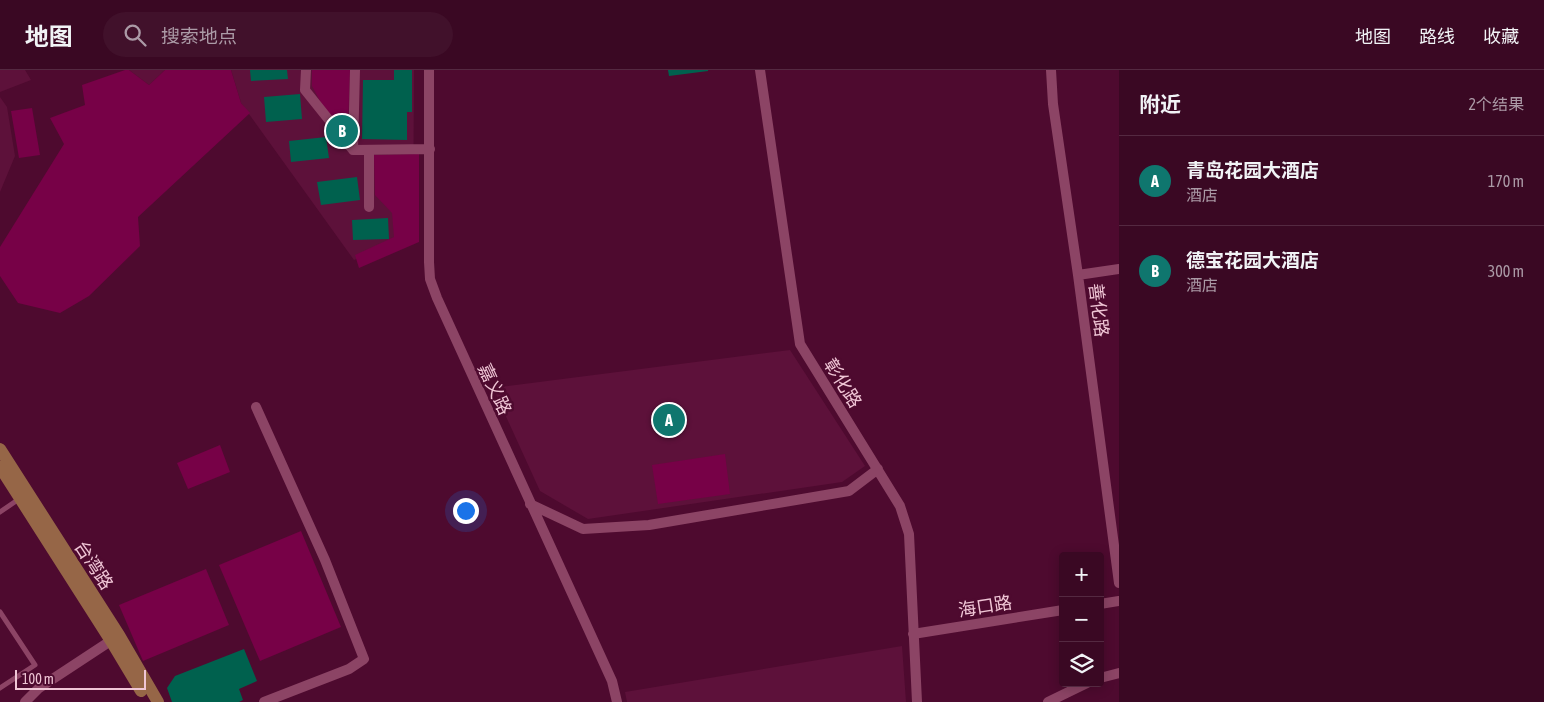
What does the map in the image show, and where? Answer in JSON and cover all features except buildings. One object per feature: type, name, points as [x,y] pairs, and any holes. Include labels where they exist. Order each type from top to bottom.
[{"type":"street","points":[[306,70],[306,90],[353,150]]},
{"type":"street","points":[[353,150],[355,70]]},
{"type":"street","name":"嘉义路","points":[[429,70],[429,262],[432,286],[612,681],[617,702]]},
{"type":"street","name":"彰化路","points":[[760,70],[800,344],[900,506],[909,534],[917,702]]},
{"type":"street","name":"善化路","points":[[1050,70],[1052,104],[1078,275],[1119,583]]},
{"type":"street","points":[[353,150],[430,149]]},
{"type":"street","points":[[369,150],[369,207]]},
{"type":"street","points":[[1078,275],[1119,268]]},
{"type":"street","points":[[256,407],[325,560],[364,659],[348,669],[264,702]]},
{"type":"street","name":"台湾路","points":[[0,449],[23,495],[158,702]]},
{"type":"street","name":"台湾路","points":[[0,467],[23,495]]},
{"type":"street","points":[[530,504],[582,529],[649,525],[849,492],[878,469]]},
{"type":"street","points":[[1104,603],[1119,601]]},
{"type":"street","name":"海口路","points":[[913,634],[1059,611]]},
{"type":"street","points":[[25,702],[39,688],[115,638]]},
{"type":"street","name":"台湾路","points":[[115,638],[148,702]]},
{"type":"street","points":[[1104,677],[1119,672]]},
{"type":"street","points":[[1048,702],[1079,687]]},
{"type":"lane","points":[[0,512],[23,495]]},
{"type":"lane","points":[[0,612],[35,665],[0,688]]},
{"type":"shaded area","points":[[0,70],[25,70],[31,80],[0,92]]},
{"type":"shaded area","points":[[129,70],[165,70],[149,85]]},
{"type":"shaded area","points":[[129,70],[149,85],[165,70],[231,70],[241,103],[250,113],[138,217],[140,246],[89,296],[60,313],[18,303],[0,276],[0,247],[64,144],[50,118],[85,105],[82,85]]},
{"type":"shaded area","points":[[231,70],[414,70],[413,237],[354,260],[241,103]]},
{"type":"shaded area","points":[[312,70],[350,70],[348,126],[334,127],[312,86]]},
{"type":"shaded area","points":[[0,97],[7,107],[15,156],[0,192]]},
{"type":"shaded area","points":[[32,108],[40,155],[19,158],[11,111]]},
{"type":"shaded area","points":[[419,154],[419,242],[359,268],[355,255],[394,237],[392,213],[375,195],[374,155]]},
{"type":"shaded area","points":[[790,350],[865,466],[842,482],[588,519],[540,491],[493,388]]},
{"type":"shaded area","points":[[220,445],[230,472],[188,489],[177,463]]},
{"type":"shaded area","points":[[725,454],[730,494],[658,504],[652,465]]},
{"type":"shaded area","points":[[301,531],[341,627],[260,661],[219,565]]},
{"type":"shaded area","points":[[206,569],[229,625],[143,661],[119,605]]},
{"type":"shaded area","points":[[902,646],[906,702],[627,702],[625,692]]},
{"type":"place","name":"德宝花园大酒店","points":[[342,131]]},
{"type":"place","name":"青岛花园大酒店","points":[[669,420]]}]
